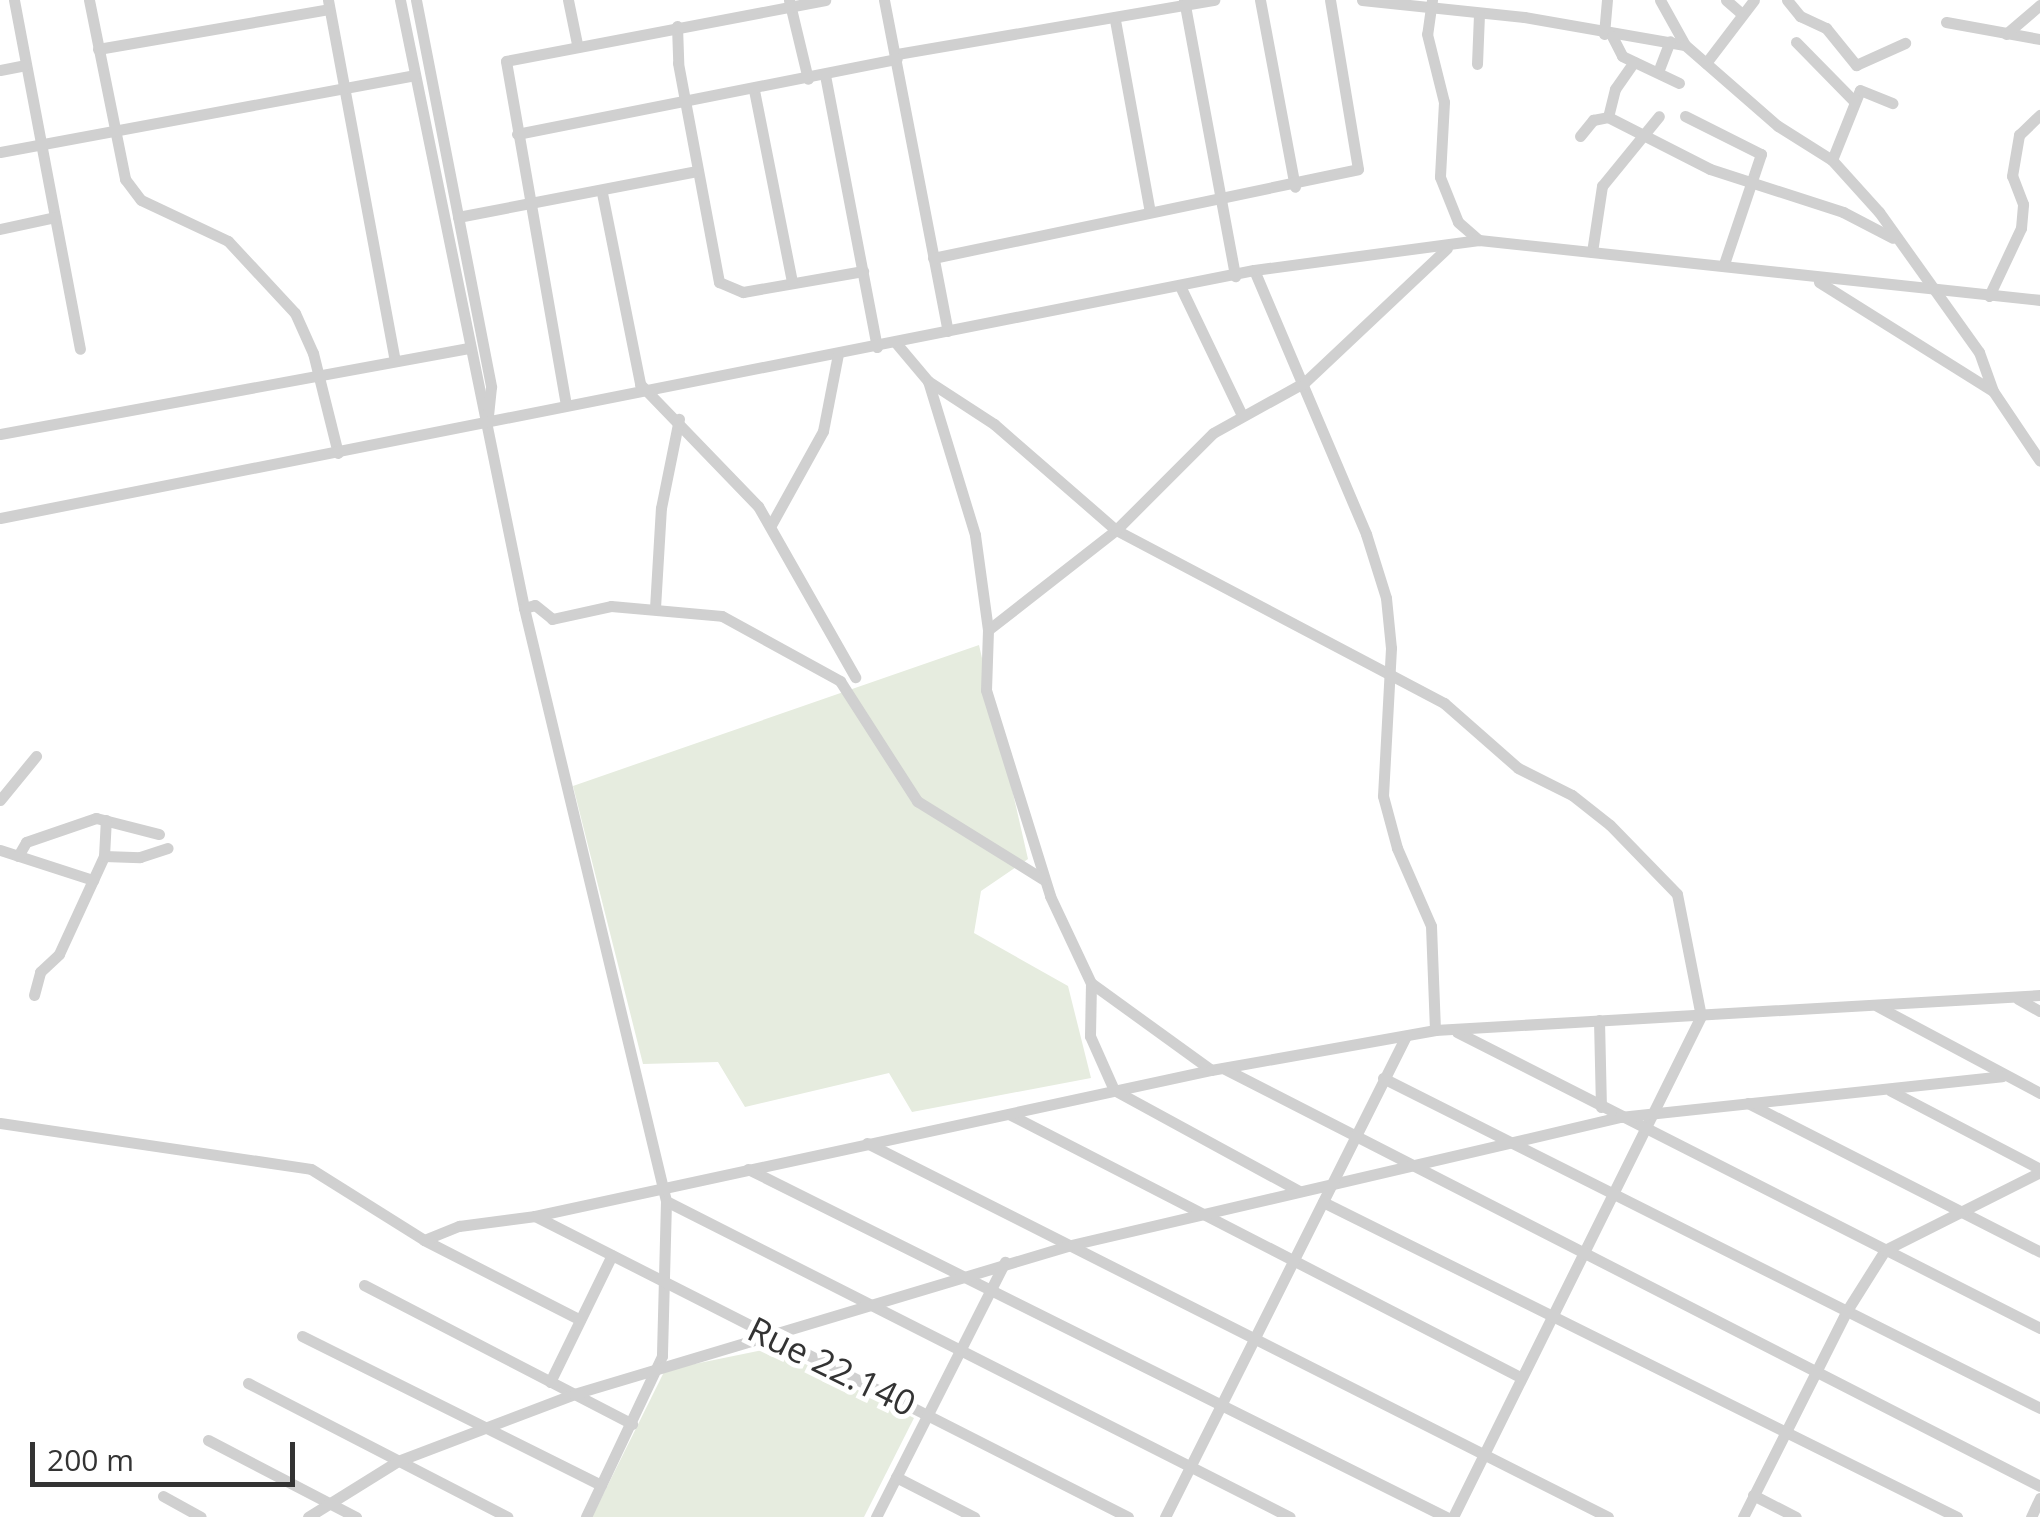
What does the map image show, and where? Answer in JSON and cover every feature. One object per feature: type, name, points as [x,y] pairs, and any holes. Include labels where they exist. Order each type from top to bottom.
[{"type":"street","points":[[14,0],[80,350]]},
{"type":"street","points":[[89,0],[114,130],[130,188],[154,207],[211,228],[258,268],[298,317],[338,453]]},
{"type":"street","points":[[400,0],[524,608],[666,1201],[666,1282],[658,1368],[586,1517]]},
{"type":"street","points":[[416,0],[491,387],[487,419]]},
{"type":"street","points":[[568,0],[577,44]]},
{"type":"street","points":[[566,405],[506,61],[790,3],[825,0]]},
{"type":"street","points":[[884,0],[948,331]]},
{"type":"street","points":[[517,134],[754,90],[897,57],[1214,0]]},
{"type":"street","points":[[1260,0],[1295,188]]},
{"type":"street","points":[[933,258],[1150,212],[1295,188],[1358,169],[1330,0]]},
{"type":"street","points":[[1362,0],[1430,4],[1608,35],[1685,44]]},
{"type":"street","points":[[1607,0],[1608,35],[1622,56],[1679,83]]},
{"type":"street","points":[[1660,0],[1685,44],[1778,126],[1832,160],[1880,212],[1893,238],[1979,352],[1994,391],[2040,462]]},
{"type":"street","points":[[1726,0],[1742,14]]},
{"type":"street","points":[[1706,62],[1754,0]]},
{"type":"street","points":[[1787,0],[1800,16],[1830,31],[1856,65],[1905,43]]},
{"type":"street","points":[[790,3],[808,79]]},
{"type":"street","points":[[1185,3],[1235,276]]},
{"type":"street","points":[[1430,4],[1430,47],[1444,102],[1440,177],[1458,222],[1479,240]]},
{"type":"street","points":[[98,49],[329,5],[395,360]]},
{"type":"street","points":[[2006,34],[2040,5]]},
{"type":"street","points":[[1477,64],[1479,14]]},
{"type":"street","points":[[1116,20],[1150,212]]},
{"type":"street","points":[[1946,22],[2040,39]]},
{"type":"street","points":[[677,26],[696,171],[714,267],[724,288],[743,292],[863,271]]},
{"type":"street","points":[[1658,72],[1670,41]]},
{"type":"street","points":[[1796,42],[1852,99]]},
{"type":"street","points":[[1608,116],[1615,89],[1634,62]]},
{"type":"street","points":[[0,70],[26,66]]},
{"type":"street","points":[[0,152],[414,75]]},
{"type":"street","points":[[825,75],[878,347]]},
{"type":"street","points":[[1832,160],[1852,99],[1865,89],[1894,103]]},
{"type":"street","points":[[754,90],[792,282]]},
{"type":"street","points":[[1990,296],[2021,228],[2023,204],[2012,176],[2018,135],[2040,115]]},
{"type":"street","points":[[1580,136],[1593,120],[1608,116],[1751,185],[1843,212],[1893,238]]},
{"type":"street","points":[[1592,252],[1602,186],[1659,116]]},
{"type":"street","points":[[1685,116],[1760,153],[1724,264]]},
{"type":"street","points":[[458,216],[602,193],[696,171]]},
{"type":"street","points":[[602,193],[634,364],[645,392],[679,419],[771,525],[856,677]]},
{"type":"street","points":[[0,229],[55,217]]},
{"type":"street","points":[[0,518],[338,453],[487,419],[1181,288],[1254,270],[1447,248],[1479,240],[2040,300]]},
{"type":"street","points":[[988,630],[1116,530],[1241,413],[1304,382],[1447,248]]},
{"type":"street","points":[[1254,270],[1304,382],[1386,598],[1390,675],[1383,796],[1397,848],[1431,926],[1436,1030]]},
{"type":"street","points":[[1813,278],[1994,391]]},
{"type":"street","points":[[1181,288],[1241,413]]},
{"type":"street","points":[[896,343],[928,381],[994,424],[1116,530],[1444,702],[1526,774],[1572,795],[1660,874],[1681,907],[1701,1016],[1453,1517]]},
{"type":"street","points":[[0,434],[468,348]]},
{"type":"street","points":[[771,525],[823,431],[838,354]]},
{"type":"street","points":[[928,381],[975,535],[988,630],[986,690],[1043,879],[1091,983],[1090,1036],[1114,1090],[1299,1191]]},
{"type":"street","points":[[656,608],[662,508],[679,419]]},
{"type":"street","points":[[524,608],[535,605],[558,618],[611,606],[722,616],[840,681],[916,801],[1043,879]]},
{"type":"street","points":[[0,800],[36,756]]},
{"type":"street","points":[[34,995],[40,972],[59,954],[104,856],[106,820]]},
{"type":"street","points":[[18,856],[26,842],[106,820],[159,834]]},
{"type":"street","points":[[104,856],[140,857],[168,848]]},
{"type":"street","points":[[0,850],[93,880]]},
{"type":"street","points":[[1091,983],[1217,1069],[2040,1486]]},
{"type":"street","points":[[424,1240],[459,1226],[535,1216],[663,1184],[1114,1090],[1436,1030],[1458,1032],[1599,1020],[2040,995]]},
{"type":"street","points":[[2014,997],[2040,1010]]},
{"type":"street","points":[[1877,1006],[2040,1093]]},
{"type":"street","points":[[1599,1020],[1600,1108]]},
{"type":"street","points":[[1458,1032],[1600,1108],[2040,1328]]},
{"type":"street","points":[[1165,1517],[1404,1038]]},
{"type":"street","points":[[308,1517],[398,1461],[574,1394],[776,1338],[1005,1262],[1415,1166],[1509,1139],[1620,1117],[2002,1076]]},
{"type":"street","points":[[1384,1078],[2040,1408]]},
{"type":"street","points":[[1891,1090],[2040,1170]]},
{"type":"street","points":[[1748,1103],[2040,1252]]},
{"type":"street","points":[[1009,1114],[1291,1264],[1520,1377]]},
{"type":"street","points":[[0,1123],[311,1169],[424,1240],[580,1320]]},
{"type":"street","points":[[867,1143],[1608,1517]]},
{"type":"street","points":[[748,1168],[1446,1517]]},
{"type":"street","points":[[1742,1517],[1846,1312],[1885,1250],[2040,1170]]},
{"type":"street","points":[[666,1201],[1290,1517]]},
{"type":"street","points":[[1322,1202],[1958,1517]]},
{"type":"street","name":"Rue 22.140","points":[[535,1216],[1128,1517]]},
{"type":"street","points":[[550,1382],[612,1255]]},
{"type":"street","points":[[876,1517],[1005,1262]]},
{"type":"street","points":[[364,1285],[632,1424]]},
{"type":"street","points":[[302,1336],[601,1485]]},
{"type":"street","points":[[248,1383],[508,1517]]},
{"type":"street","points":[[208,1440],[356,1517]]},
{"type":"street","points":[[896,1477],[974,1517]]},
{"type":"street","points":[[162,1496],[202,1517]]},
{"type":"street","points":[[1753,1496],[1796,1517]]},
{"type":"street","points":[[2030,1517],[2040,1498]]},
{"type":"shaded area","points":[[979,645],[1028,859],[981,891],[974,933],[1068,986],[1091,1078],[912,1112],[889,1073],[745,1107],[718,1062],[643,1064],[573,786]]},
{"type":"shaded area","points":[[773,1348],[914,1418],[864,1517],[592,1517],[665,1370]]}]
